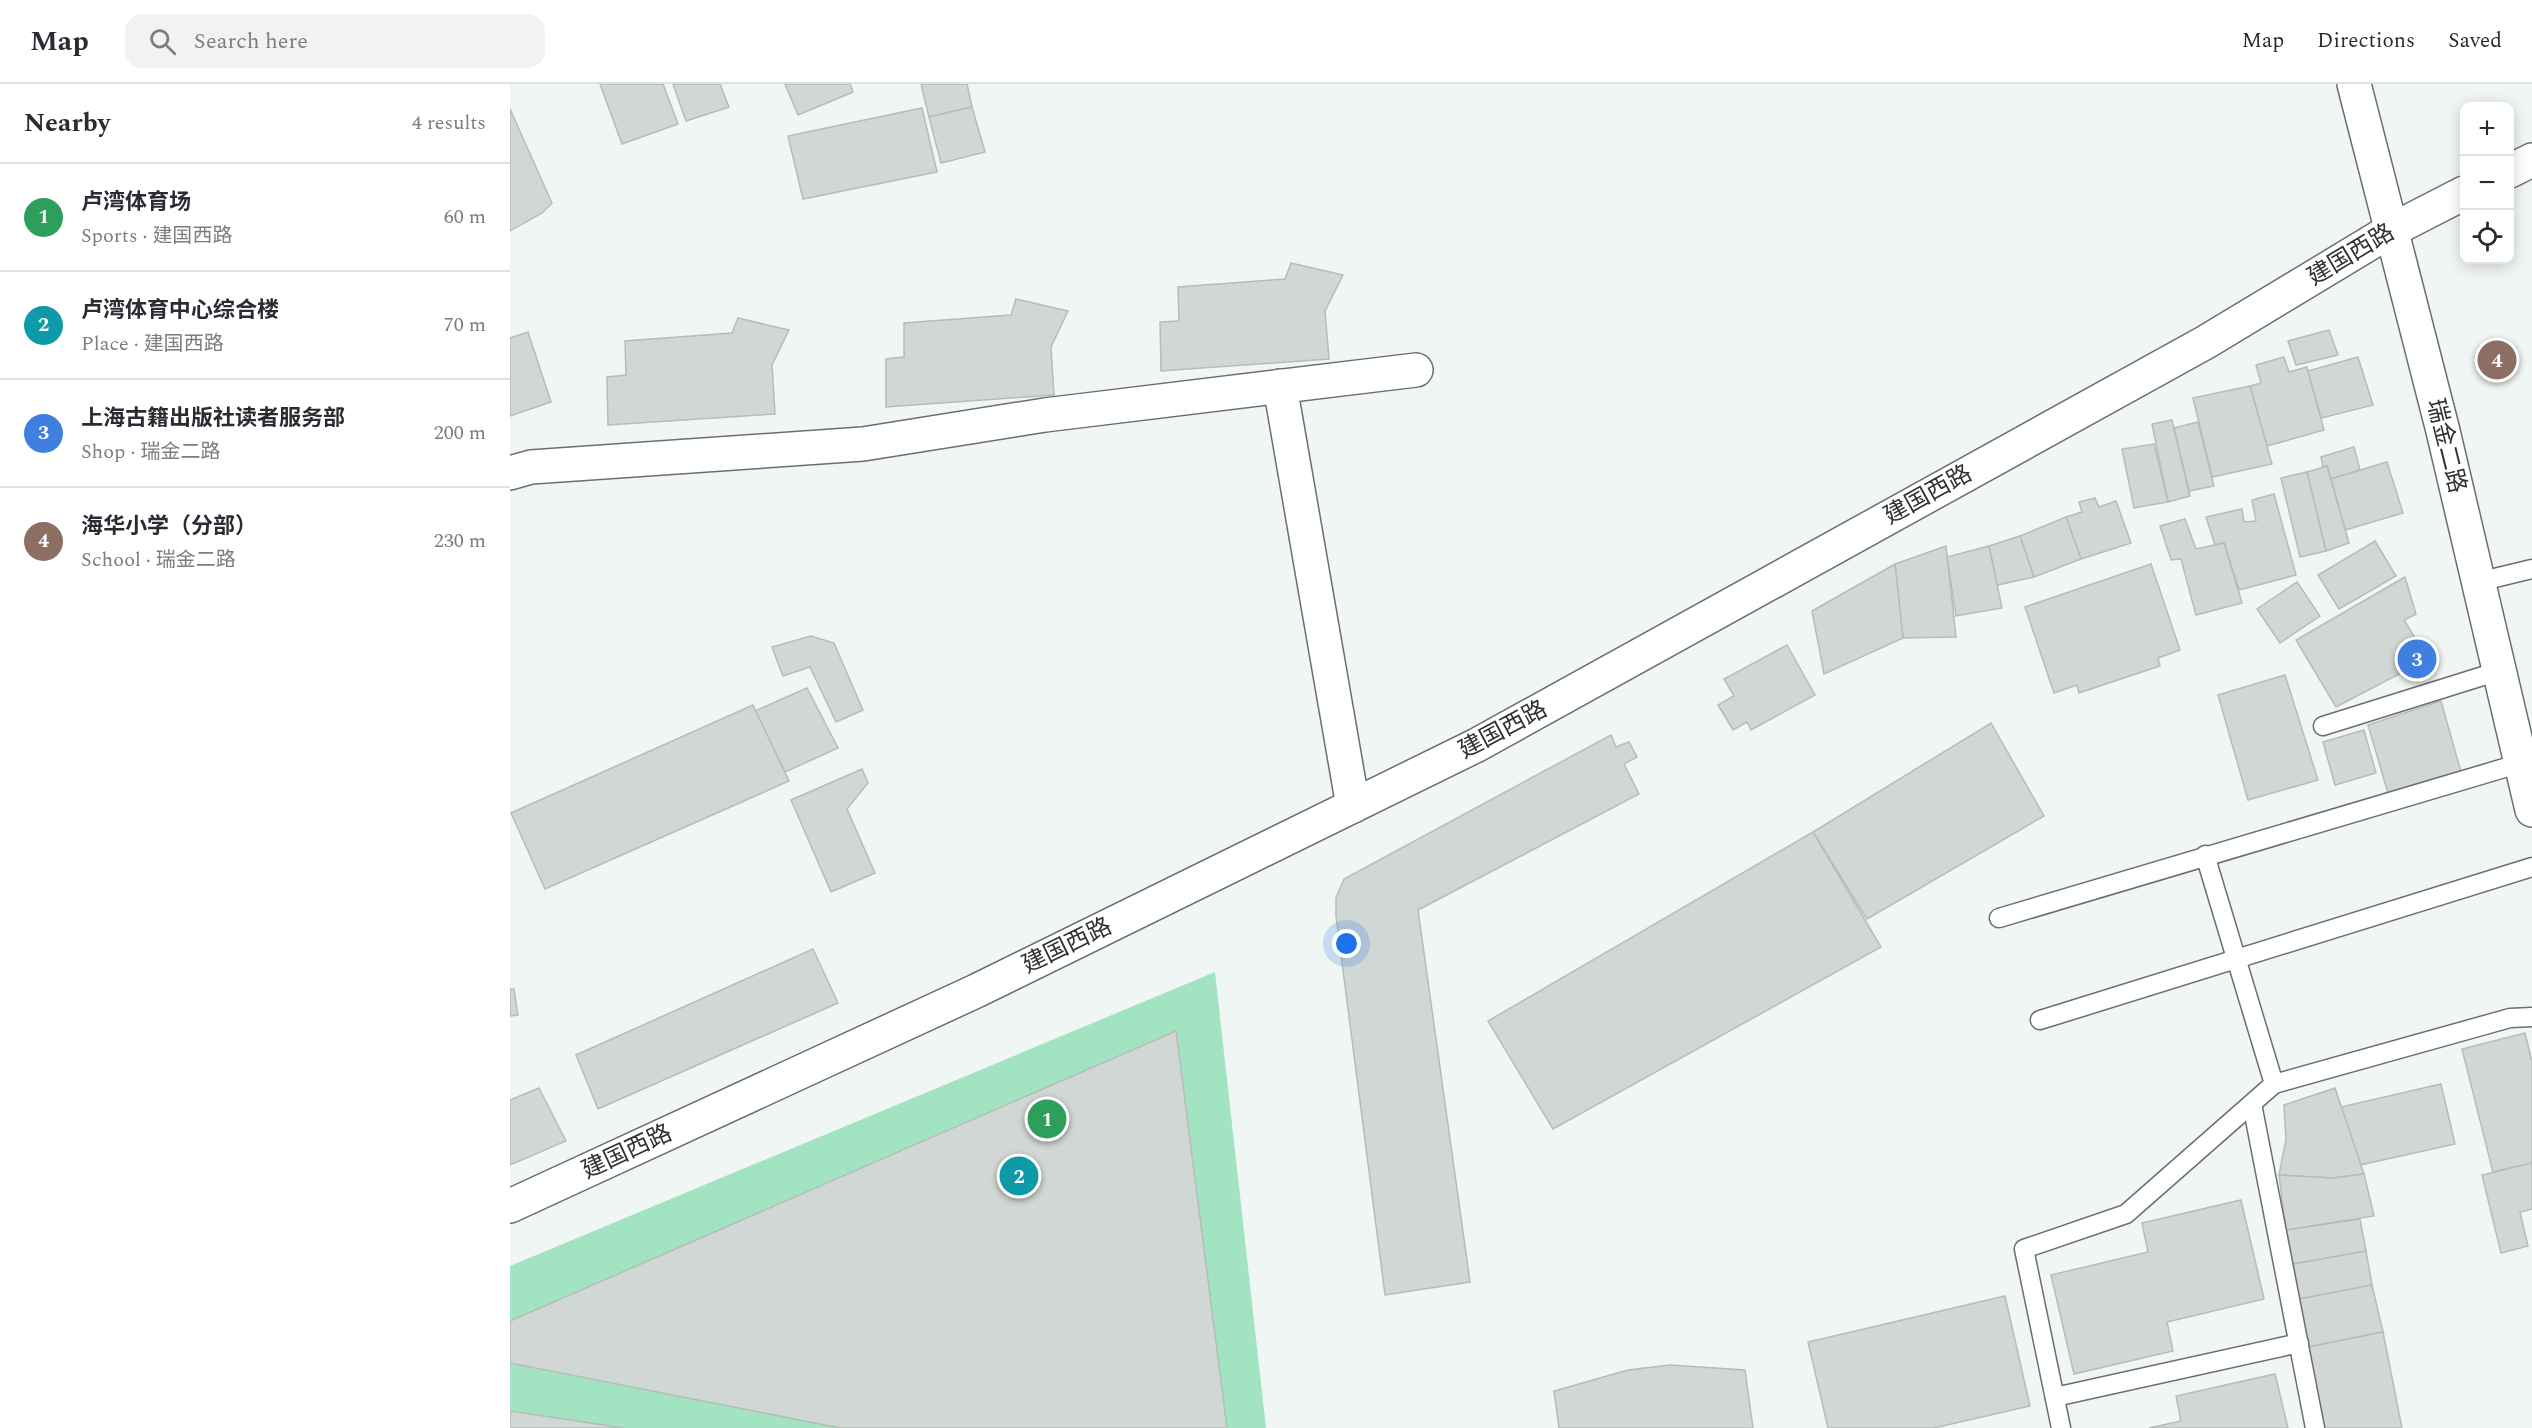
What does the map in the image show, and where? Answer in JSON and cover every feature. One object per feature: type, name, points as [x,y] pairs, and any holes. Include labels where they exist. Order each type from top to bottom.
[{"type":"street","name":"瑞金二路","points":[[2354,84],[2443,431],[2532,810]]},
{"type":"street","points":[[2514,169],[2532,159]]},
{"type":"street","name":"建国西路","points":[[510,1206],[976,991],[1487,739],[2196,348],[2390,231],[2460,195]]},
{"type":"street","points":[[510,474],[531,467],[863,444],[1045,415],[1416,370]]},
{"type":"street","points":[[1280,386],[1353,806]]},
{"type":"lane","points":[[2478,582],[2532,569]]},
{"type":"lane","points":[[2323,726],[2499,671]]},
{"type":"lane","points":[[1999,918],[2521,763]]},
{"type":"lane","points":[[2205,855],[2238,958],[2274,1084]]},
{"type":"lane","points":[[2040,1020],[2532,867]]},
{"type":"lane","points":[[2061,1428],[2024,1249],[2126,1214],[2274,1084],[2510,1018],[2532,1017]]},
{"type":"lane","points":[[2252,1104],[2316,1428]]},
{"type":"lane","points":[[2055,1397],[2299,1343]]},
{"type":"green space","points":[[1215,972],[1266,1428],[510,1428],[510,1266]]},
{"type":"building","points":[[600,84],[663,84],[678,124],[622,144]]},
{"type":"building","points":[[673,84],[720,84],[729,107],[686,121]]},
{"type":"building","points":[[785,84],[850,84],[853,92],[798,115]]},
{"type":"building","points":[[921,84],[967,84],[972,107],[929,117]]},
{"type":"building","points":[[972,107],[985,152],[941,163],[929,117]]},
{"type":"building","points":[[922,108],[937,172],[803,199],[788,136]]},
{"type":"building","points":[[510,109],[552,203],[542,213],[510,231]]},
{"type":"building","points":[[1291,263],[1343,275],[1325,311],[1329,359],[1161,371],[1160,322],[1179,321],[1178,287],[1285,279]]},
{"type":"building","points":[[1016,299],[1068,311],[1051,347],[1054,395],[886,407],[886,359],[904,357],[904,323],[1011,315]]},
{"type":"building","points":[[738,318],[789,330],[772,365],[775,414],[608,425],[607,377],[626,375],[625,341],[732,333]]},
{"type":"building","points":[[2329,330],[2338,355],[2296,365],[2288,341]]},
{"type":"building","points":[[528,332],[551,402],[510,416],[510,338]]},
{"type":"building","points":[[2284,357],[2289,372],[2307,367],[2324,430],[2267,446],[2250,386],[2261,383],[2256,365]]},
{"type":"building","points":[[2358,357],[2373,405],[2321,418],[2308,371]]},
{"type":"building","points":[[2250,386],[2272,464],[2212,477],[2193,398]]},
{"type":"building","points":[[2172,420],[2190,496],[2168,502],[2152,424]]},
{"type":"building","points":[[2198,422],[2214,486],[2189,491],[2174,428]]},
{"type":"building","points":[[2154,444],[2168,502],[2134,508],[2122,449]]},
{"type":"building","points":[[2354,447],[2360,470],[2331,479],[2327,466],[2323,467],[2321,457]]},
{"type":"building","points":[[2387,462],[2403,513],[2345,530],[2331,479]]},
{"type":"building","points":[[2327,466],[2349,543],[2326,551],[2307,472]]},
{"type":"building","points":[[2307,472],[2326,551],[2300,557],[2281,478]]},
{"type":"building","points":[[2274,494],[2296,575],[2239,590],[2224,543],[2215,545],[2206,517],[2242,509],[2244,522],[2256,521],[2252,500]]},
{"type":"building","points":[[2095,498],[2099,507],[2116,501],[2131,543],[2081,559],[2066,517],[2082,512],[2079,502]]},
{"type":"building","points":[[2066,517],[2081,559],[2034,577],[2020,536]]},
{"type":"building","points":[[2185,519],[2196,549],[2224,543],[2242,603],[2196,615],[2181,559],[2171,560],[2160,526]]},
{"type":"building","points":[[2020,536],[2034,577],[1997,585],[1989,546]]},
{"type":"building","points":[[2375,541],[2396,576],[2339,609],[2318,575]]},
{"type":"building","points":[[1946,546],[1956,637],[1903,638],[1895,564]]},
{"type":"building","points":[[1989,546],[2002,608],[1956,616],[1947,557]]},
{"type":"building","points":[[1895,564],[1903,638],[1824,674],[1812,611]]},
{"type":"building","points":[[2151,564],[2180,650],[2158,658],[2160,666],[2079,693],[2077,685],[2054,693],[2025,607]]},
{"type":"building","points":[[2405,577],[2416,614],[2404,620],[2428,659],[2336,707],[2296,640]]},
{"type":"building","points":[[2297,582],[2320,616],[2280,643],[2257,609]]},
{"type":"building","points":[[811,636],[834,643],[863,710],[836,722],[810,667],[783,676],[772,647]]},
{"type":"building","points":[[1787,645],[1815,695],[1751,730],[1747,722],[1733,730],[1718,705],[1734,696],[1724,679]]},
{"type":"building","points":[[2285,675],[2318,780],[2248,800],[2218,695]]},
{"type":"building","points":[[807,688],[838,748],[785,772],[755,711]]},
{"type":"building","points":[[2441,701],[2461,772],[2388,793],[2368,725]]},
{"type":"building","points":[[753,705],[789,781],[545,889],[511,813]]},
{"type":"building","points":[[1991,723],[2044,816],[1867,919],[1813,832]]},
{"type":"building","points":[[2364,730],[2376,773],[2335,785],[2323,742]]},
{"type":"building","points":[[1611,735],[1616,747],[1629,742],[1637,757],[1624,764],[1639,794],[1418,910],[1470,1282],[1385,1295],[1336,916],[1336,898],[1344,879]]},
{"type":"building","points":[[862,769],[868,783],[847,809],[875,873],[831,892],[791,800]]},
{"type":"building","points":[[1813,832],[1881,947],[1553,1129],[1488,1021]]},
{"type":"building","points":[[813,949],[838,1003],[598,1109],[576,1055]]},
{"type":"building","points":[[510,989],[514,989],[518,1015],[510,1016]]},
{"type":"building","points":[[1176,1031],[1227,1428],[840,1428],[510,1363],[510,1321]]},
{"type":"building","points":[[2525,1033],[2532,1062],[2532,1163],[2493,1172],[2462,1049]]},
{"type":"building","points":[[2441,1084],[2455,1144],[2360,1165],[2341,1107]]},
{"type":"building","points":[[539,1088],[566,1141],[510,1165],[510,1100]]},
{"type":"building","points":[[2335,1088],[2364,1174],[2333,1178],[2279,1175],[2286,1139],[2284,1105]]},
{"type":"building","points":[[2532,1163],[2532,1209],[2520,1212],[2528,1246],[2501,1253],[2482,1175]]},
{"type":"building","points":[[2364,1174],[2374,1216],[2286,1230],[2279,1175],[2333,1178]]},
{"type":"building","points":[[2241,1200],[2264,1299],[2167,1322],[2173,1351],[2074,1374],[2051,1275],[2148,1252],[2142,1223]]},
{"type":"building","points":[[2360,1219],[2366,1251],[2293,1264],[2286,1230]]},
{"type":"building","points":[[2366,1251],[2372,1285],[2299,1299],[2293,1264]]},
{"type":"building","points":[[2372,1285],[2383,1332],[2308,1347],[2299,1299]]},
{"type":"building","points":[[2005,1296],[2030,1406],[1934,1428],[1828,1428],[1808,1342]]},
{"type":"building","points":[[2383,1332],[2402,1428],[2324,1428],[2308,1347]]},
{"type":"building","points":[[1670,1365],[1745,1370],[1753,1428],[1559,1428],[1554,1391],[1628,1370]]},
{"type":"building","points":[[2275,1374],[2288,1428],[2149,1428],[2181,1421],[2176,1396]]},
{"type":"building","points":[[510,1411],[624,1428],[510,1428]]},
{"type":"place","name":"海华小学（分部）","points":[[2497,360]]},
{"type":"place","name":"上海古籍出版社读者服务部","points":[[2417,659]]},
{"type":"place","name":"卢湾体育场","points":[[1047,1119]]},
{"type":"place","name":"卢湾体育中心综合楼","points":[[1019,1176]]}]
